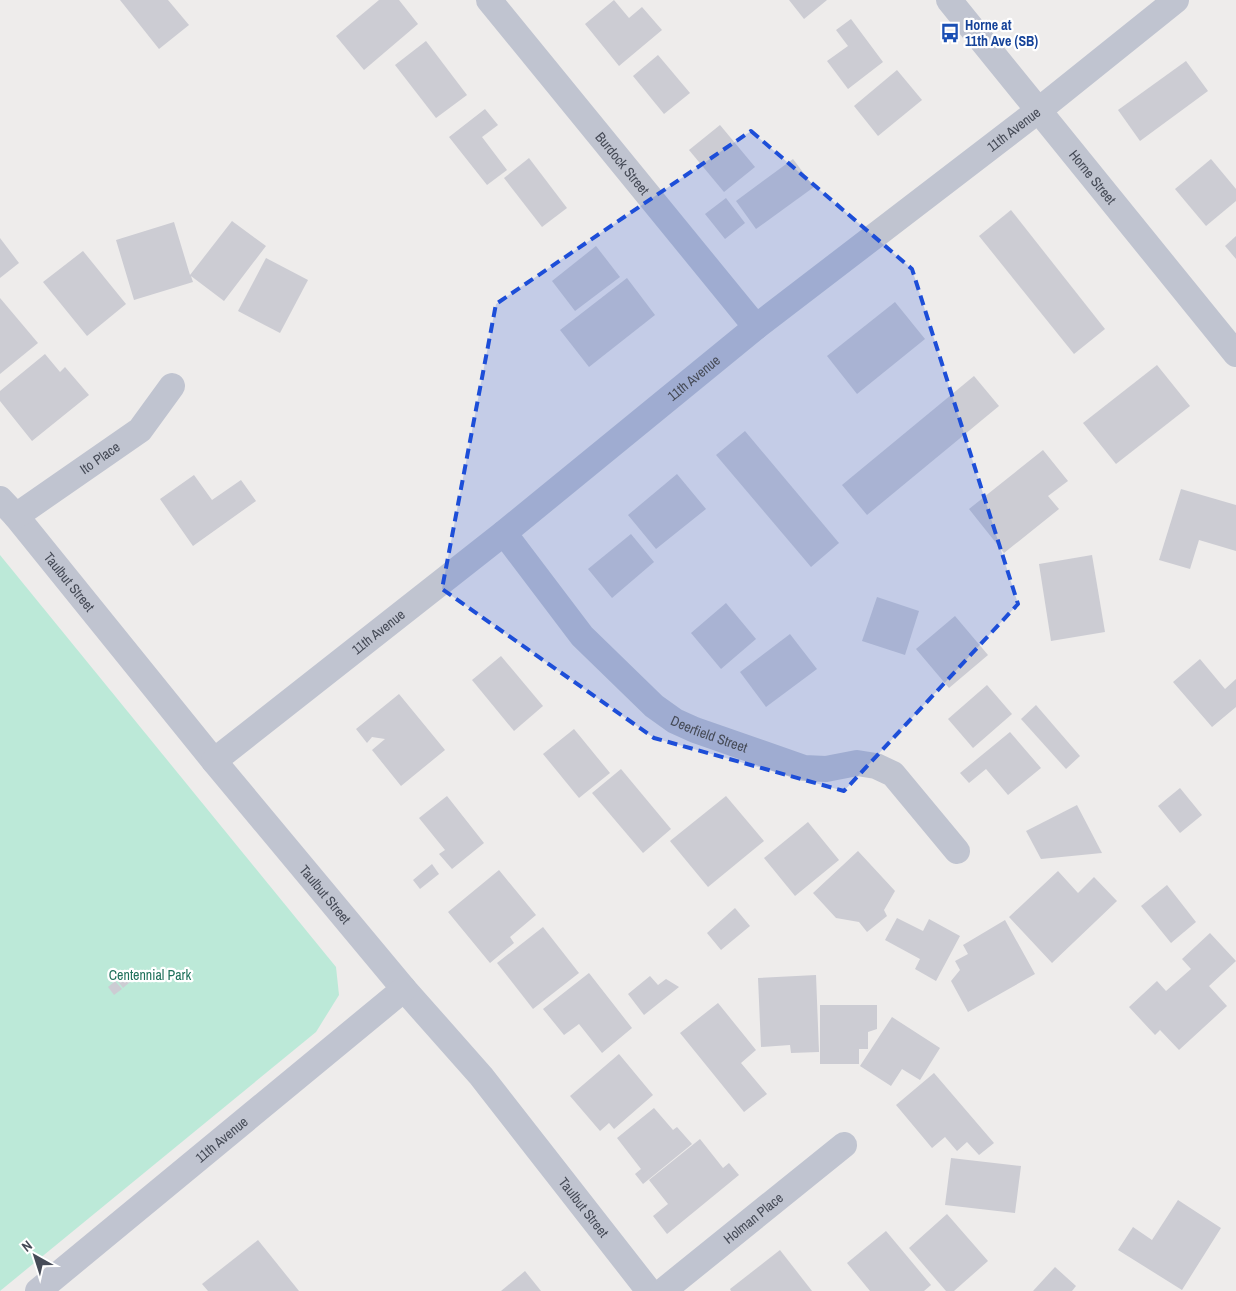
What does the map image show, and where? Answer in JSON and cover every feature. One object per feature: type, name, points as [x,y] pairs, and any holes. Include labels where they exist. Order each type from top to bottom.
[{"type":"street","name":"Burdock Street","points":[[489,0],[756,328]]},
{"type":"street","name":"Horne Street","points":[[949,0],[1236,354]]},
{"type":"street","name":"11th Avenue","points":[[214,761],[504,533],[756,328],[1039,110],[1176,0]]},
{"type":"street","name":"Ito Place","points":[[8,508],[140,430],[172,386]]},
{"type":"street","name":"Taulbut Street","points":[[8,508],[214,761],[404,989],[481,1076],[649,1291]]},
{"type":"street","name":"Deerfield Street","points":[[504,533],[582,636],[654,706],[675,721],[695,730],[804,768],[826,769],[857,763],[876,766],[893,774],[957,852]]},
{"type":"street","name":"11th Avenue","points":[[38,1291],[404,989]]},
{"type":"street","name":"Holman Place","points":[[663,1291],[844,1146]]},
{"type":"highlighted area","points":[[751,131],[912,269],[1018,604],[844,791],[654,738],[442,589],[496,304]]},
{"type":"green space","name":"Centennial Park","points":[[0,555],[336,967],[339,995],[316,1032],[0,1291]]},
{"type":"building","points":[[120,0],[168,0],[189,25],[159,49]]},
{"type":"building","points":[[379,0],[399,0],[418,24],[364,70],[336,36]]},
{"type":"building","points":[[614,0],[629,18],[642,7],[662,30],[619,66],[585,24]]},
{"type":"building","points":[[789,0],[827,0],[804,19]]},
{"type":"building","points":[[851,19],[883,62],[848,89],[827,61],[848,46],[836,30]]},
{"type":"building","points":[[426,41],[467,95],[436,118],[395,65]]},
{"type":"building","points":[[658,55],[690,93],[664,114],[633,76]]},
{"type":"building","points":[[1186,61],[1208,91],[1140,141],[1118,110]]},
{"type":"building","points":[[897,70],[922,100],[878,136],[854,106]]},
{"type":"building","points":[[485,109],[498,125],[482,137],[507,170],[487,185],[449,137]]},
{"type":"building","points":[[720,125],[755,167],[724,192],[689,150]]},
{"type":"building","points":[[529,158],[567,208],[542,227],[504,178]]},
{"type":"building","points":[[793,159],[814,187],[756,229],[736,201]]},
{"type":"building","points":[[1211,159],[1236,189],[1236,201],[1206,226],[1175,189]]},
{"type":"building","points":[[726,198],[745,223],[725,239],[705,214]]},
{"type":"building","points":[[1011,210],[1105,329],[1074,354],[979,236]]},
{"type":"building","points":[[232,221],[266,246],[224,301],[191,276],[193,282],[134,300],[116,240],[174,222],[190,275]]},
{"type":"building","points":[[1236,236],[1236,259],[1225,246]]},
{"type":"building","points":[[0,238],[19,263],[0,278]]},
{"type":"building","points":[[596,246],[620,277],[575,311],[552,281]]},
{"type":"building","points":[[83,251],[126,304],[87,336],[43,282]]},
{"type":"building","points":[[266,258],[308,280],[280,333],[238,311]]},
{"type":"building","points":[[627,278],[655,315],[589,367],[560,330]]},
{"type":"building","points":[[0,298],[38,343],[0,374]]},
{"type":"building","points":[[895,302],[925,339],[857,394],[827,356]]},
{"type":"building","points":[[45,354],[60,372],[65,367],[89,395],[32,441],[0,401],[0,391]]},
{"type":"building","points":[[1157,365],[1190,406],[1116,464],[1083,423]]},
{"type":"building","points":[[974,376],[999,406],[867,515],[842,485]]},
{"type":"building","points":[[745,431],[839,543],[811,567],[716,455]]},
{"type":"building","points":[[1043,450],[1068,481],[1048,496],[1059,509],[1004,553],[969,509]]},
{"type":"building","points":[[677,474],[706,509],[656,549],[628,515]]},
{"type":"building","points":[[194,475],[212,500],[241,480],[256,501],[193,546],[160,499]]},
{"type":"building","points":[[1181,489],[1236,505],[1236,551],[1199,540],[1190,569],[1159,560]]},
{"type":"building","points":[[631,534],[654,562],[612,598],[588,569]]},
{"type":"building","points":[[1092,555],[1105,632],[1051,641],[1039,564]]},
{"type":"building","points":[[877,597],[919,611],[905,655],[862,641]]},
{"type":"building","points":[[726,603],[756,639],[721,669],[691,633]]},
{"type":"building","points":[[955,616],[988,655],[949,688],[916,649]]},
{"type":"building","points":[[790,634],[817,669],[766,707],[740,672]]},
{"type":"building","points":[[501,656],[543,706],[514,731],[472,680]]},
{"type":"building","points":[[1200,659],[1225,689],[1236,679],[1236,707],[1212,727],[1173,682]]},
{"type":"building","points":[[987,685],[1012,714],[973,748],[948,719]]},
{"type":"building","points":[[399,694],[445,750],[401,786],[372,750],[385,739],[372,737],[367,743],[356,729]]},
{"type":"building","points":[[1036,705],[1080,756],[1066,769],[1021,719]]},
{"type":"building","points":[[574,729],[610,773],[579,798],[543,754]]},
{"type":"building","points":[[1010,732],[1041,768],[1008,795],[986,769],[969,783],[960,773]]},
{"type":"building","points":[[621,769],[671,829],[643,853],[592,793]]},
{"type":"building","points":[[1180,788],[1202,815],[1180,833],[1158,806]]},
{"type":"building","points":[[447,796],[484,843],[452,869],[439,854],[445,850],[419,818]]},
{"type":"building","points":[[726,796],[764,841],[708,887],[670,841]]},
{"type":"building","points":[[1077,805],[1102,853],[1041,859],[1026,831]]},
{"type":"building","points":[[808,822],[839,860],[795,896],[764,858]]},
{"type":"building","points":[[858,851],[895,891],[884,910],[887,916],[867,932],[859,922],[836,918],[813,893]]},
{"type":"building","points":[[432,864],[439,874],[420,889],[413,880]]},
{"type":"building","points":[[499,870],[536,915],[510,937],[514,943],[490,963],[448,912]]},
{"type":"building","points":[[1058,871],[1078,893],[1094,877],[1117,901],[1052,963],[1009,917]]},
{"type":"building","points":[[1167,885],[1196,922],[1171,943],[1141,906]]},
{"type":"building","points":[[735,908],[750,926],[721,950],[707,933]]},
{"type":"building","points":[[897,918],[923,931],[929,919],[960,936],[936,981],[915,969],[920,959],[885,940]]},
{"type":"building","points":[[1005,920],[1035,974],[968,1012],[951,981],[960,970],[955,961],[968,954],[963,945]]},
{"type":"building","points":[[543,927],[579,973],[533,1009],[497,963]]},
{"type":"building","points":[[1210,933],[1236,961],[1209,986],[1227,1006],[1179,1050],[1160,1030],[1155,1035],[1129,1007],[1157,981],[1166,991],[1191,969],[1182,959]]},
{"type":"building","points":[[589,973],[632,1028],[602,1053],[579,1024],[564,1035],[543,1009]]},
{"type":"building","points":[[124,975],[130,982],[123,988],[117,980]]},
{"type":"building","points":[[816,975],[819,1052],[791,1053],[790,1045],[761,1047],[758,978]]},
{"type":"building","points":[[650,976],[658,985],[666,979],[679,987],[644,1015],[628,994]]},
{"type":"building","points":[[115,981],[122,989],[114,995],[108,987]]},
{"type":"building","points":[[718,1003],[756,1050],[741,1063],[767,1094],[744,1112],[680,1033]]},
{"type":"building","points":[[820,1005],[877,1005],[877,1029],[868,1032],[868,1049],[859,1049],[859,1064],[820,1064]]},
{"type":"building","points":[[892,1017],[940,1048],[920,1080],[902,1069],[891,1086],[860,1066]]},
{"type":"building","points":[[619,1054],[653,1095],[614,1129],[609,1123],[600,1131],[570,1096]]},
{"type":"building","points":[[934,1073],[994,1143],[979,1155],[967,1142],[957,1151],[945,1137],[932,1148],[896,1105]]},
{"type":"building","points":[[654,1108],[673,1130],[677,1127],[692,1144],[643,1184],[635,1174],[641,1169],[617,1138]]},
{"type":"building","points":[[700,1139],[723,1168],[729,1163],[739,1175],[667,1234],[653,1216],[668,1204],[649,1180]]},
{"type":"building","points":[[951,1158],[1021,1166],[1015,1213],[945,1205]]},
{"type":"building","points":[[1178,1200],[1221,1228],[1182,1290],[1118,1250],[1133,1227],[1152,1240]]},
{"type":"building","points":[[947,1214],[988,1261],[954,1291],[946,1291],[909,1248]]},
{"type":"building","points":[[886,1231],[931,1285],[924,1291],[870,1291],[847,1263]]},
{"type":"building","points":[[258,1240],[299,1291],[208,1291],[202,1284]]},
{"type":"building","points":[[780,1250],[812,1291],[731,1291],[730,1289]]},
{"type":"building","points":[[1055,1267],[1076,1286],[1072,1291],[1033,1291]]},
{"type":"building","points":[[525,1271],[541,1291],[501,1291]]},
{"type":"place","name":"Horne at 11th Ave (SB)","points":[[950,33]]}]
